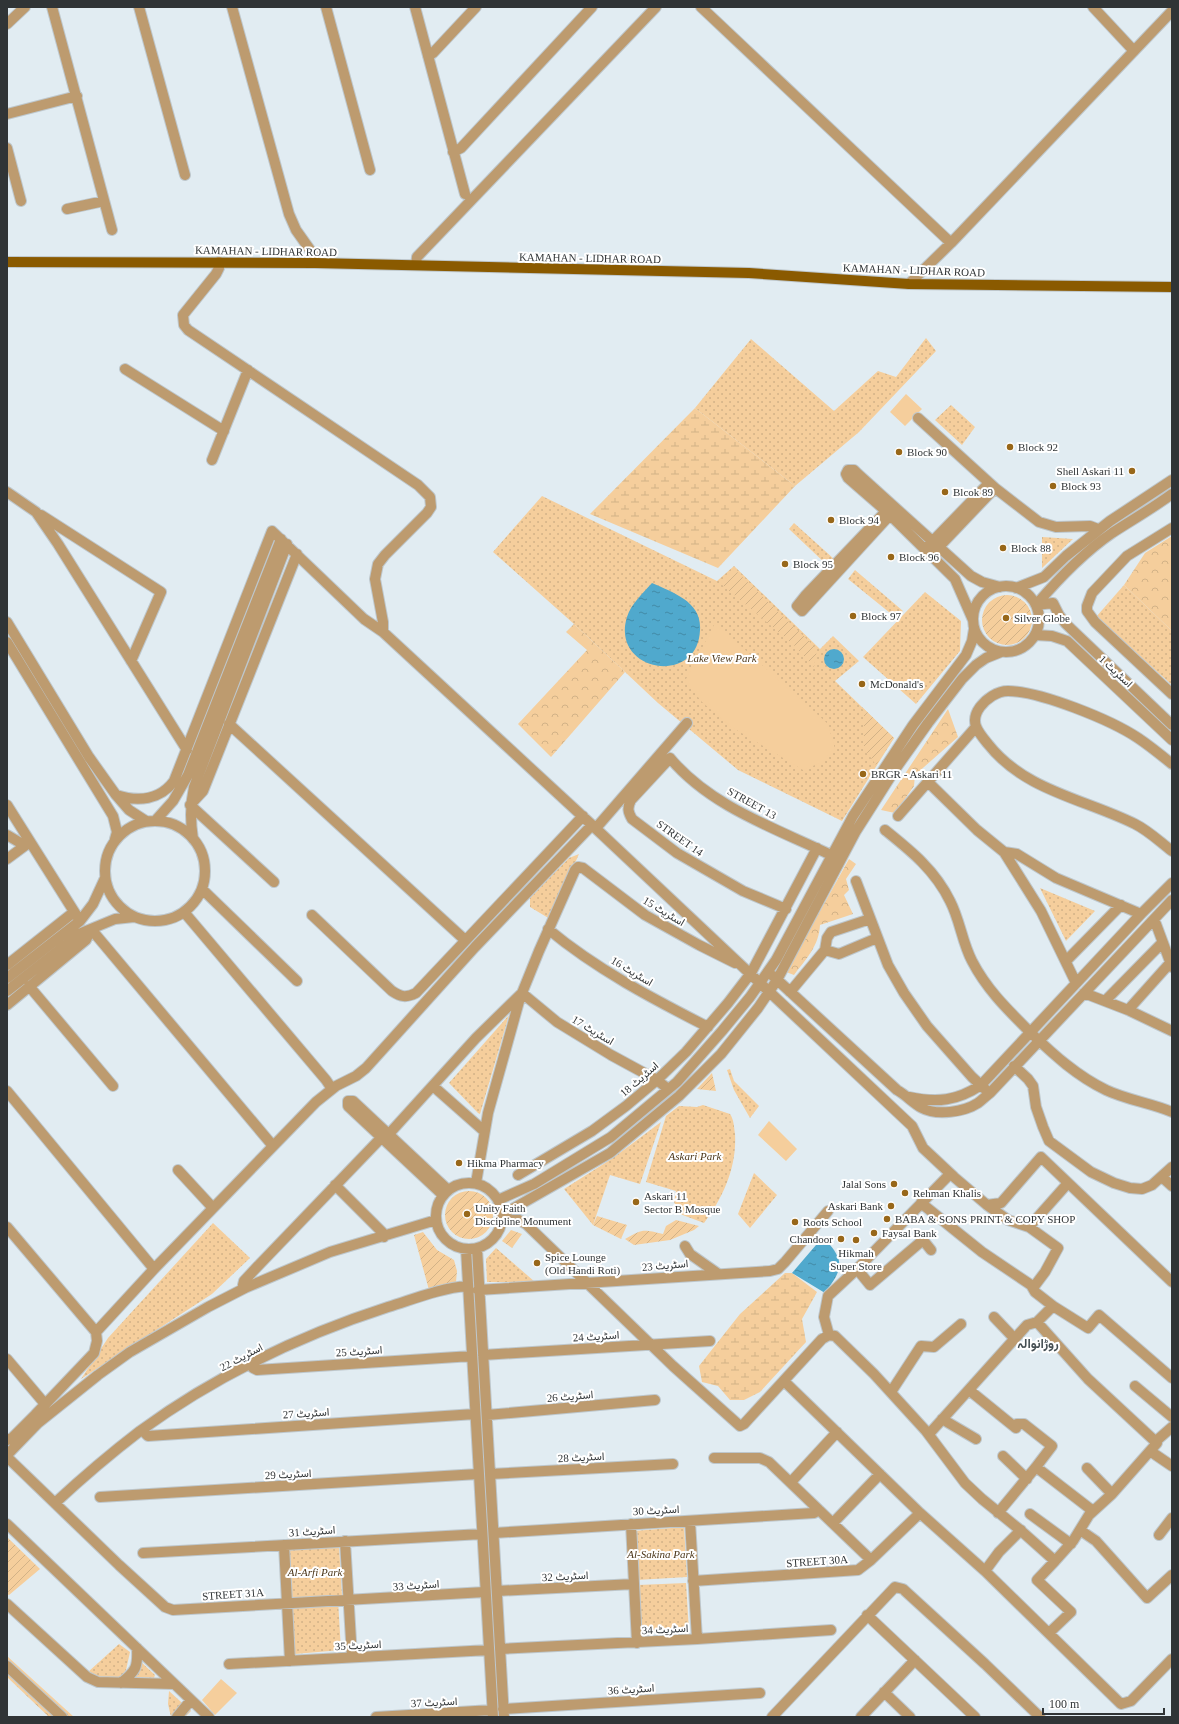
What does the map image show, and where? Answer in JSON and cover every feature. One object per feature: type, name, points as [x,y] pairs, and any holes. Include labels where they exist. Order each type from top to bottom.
[{"type":"main road","name":"KAMAHAN - LIDHAR ROAD","points":[[7,262],[314,263],[749,273],[909,284],[1172,287]]},
{"type":"street","points":[[7,24],[25,7]]},
{"type":"street","points":[[52,7],[112,230]]},
{"type":"street","points":[[139,7],[185,175]]},
{"type":"street","points":[[232,7],[289,214],[296,230],[313,254],[314,263]]},
{"type":"street","points":[[326,7],[370,170]]},
{"type":"street","points":[[415,7],[464,194]]},
{"type":"street","points":[[428,56],[433,53],[476,7]]},
{"type":"street","points":[[453,152],[461,148],[592,7]]},
{"type":"street","points":[[416,266],[417,257],[656,7]]},
{"type":"street","points":[[701,7],[951,243]]},
{"type":"street","points":[[1094,7],[1134,51]]},
{"type":"street","points":[[909,284],[951,243],[1172,11]]},
{"type":"street","points":[[7,114],[77,96]]},
{"type":"street","points":[[7,148],[21,201]]},
{"type":"street","points":[[67,209],[104,201]]},
{"type":"street","points":[[219,262],[219,268],[216,274],[183,316],[183,320],[188,330],[418,485],[430,497],[431,507],[427,513],[378,564],[375,579],[383,622],[383,632]]},
{"type":"street","points":[[125,369],[224,431]]},
{"type":"street","points":[[212,460],[248,370]]},
{"type":"street","points":[[918,418],[992,485],[1039,522],[1056,527],[1090,526],[1098,529]]},
{"type":"street","points":[[896,508],[854,470],[848,470],[846,474],[848,478],[887,514],[931,548],[974,578],[1000,587],[1016,588],[1028,594],[1036,604],[1039,620],[1035,635],[1030,642],[1021,649],[1009,652],[1001,652],[984,644],[978,637],[955,579],[931,548],[896,508]]},
{"type":"street","points":[[1016,588],[1044,577],[1098,529],[1172,480]]},
{"type":"street","points":[[931,548],[992,485]]},
{"type":"street","points":[[7,492],[161,592],[131,661]]},
{"type":"street","points":[[1036,604],[1077,561],[1111,534],[1172,494]]},
{"type":"street","points":[[840,565],[797,606],[802,611],[840,565],[887,514],[887,508],[892,506],[896,508]]},
{"type":"street","points":[[36,512],[58,544],[186,750]]},
{"type":"street","points":[[1172,528],[1127,556],[1089,597],[1087,606],[1088,611],[1095,622],[1172,694]]},
{"type":"street","points":[[116,796],[128,799],[150,798],[168,788],[174,780],[272,531],[364,619],[383,632],[594,826],[912,1126],[923,1148],[950,1174],[1008,1220],[1029,1227],[1058,1248],[1045,1272],[1033,1288]]},
{"type":"street","points":[[193,839],[190,821],[190,805],[194,787],[284,541]]},
{"type":"street","points":[[150,821],[173,801],[188,775],[284,541]]},
{"type":"street","points":[[190,805],[202,791],[297,554]]},
{"type":"street","points":[[498,1200],[534,1184],[611,1137],[668,1089],[718,1036],[760,983],[776,960],[831,855],[883,768],[912,725],[966,655],[972,641],[976,605],[980,598],[986,593],[1000,587]]},
{"type":"street","name":"اسٹریٹ 1","points":[[1036,604],[1053,603],[1059,615],[1066,624],[1172,725]]},
{"type":"street","points":[[7,622],[89,757],[116,796],[129,810],[150,821]]},
{"type":"street","name":"اسٹریٹ 1","points":[[1035,635],[1052,636],[1066,641],[1172,740]]},
{"type":"street","points":[[7,642],[114,816],[117,832],[108,851],[105,864],[105,878],[108,888],[115,901],[126,912],[134,917],[160,921],[172,918],[184,912],[191,905],[202,889],[205,873],[203,857],[193,839],[182,829],[169,823],[150,821],[134,825],[115,839]]},
{"type":"street","points":[[502,1215],[610,1153],[679,1096],[721,1054],[758,1008],[777,980],[856,831],[896,768],[962,679],[976,665],[986,658],[1001,652]]},
{"type":"street","points":[[1172,764],[1138,738],[1107,721],[1043,698],[1020,692],[1006,691],[996,694],[985,701],[978,709],[975,718],[975,728],[989,746],[1006,763],[1030,780],[1053,792],[1103,810],[1137,825],[1172,851]]},
{"type":"street","points":[[229,724],[465,940]]},
{"type":"street","points":[[96,1332],[154,1269],[316,1102],[332,1089],[356,1076],[366,1068],[475,947],[594,826],[687,724]]},
{"type":"street","points":[[898,816],[975,728]]},
{"type":"street","name":"STREET 13","points":[[670,758],[678,768],[694,781],[729,805],[761,823],[831,855]]},
{"type":"street","name":"STREET 14","points":[[670,758],[631,800],[628,806],[628,813],[632,819],[684,857],[743,891],[786,909]]},
{"type":"street","points":[[928,782],[977,830],[1004,852],[1042,910],[1076,983]]},
{"type":"street","points":[[7,805],[27,844],[77,917]]},
{"type":"street","points":[[190,805],[274,882]]},
{"type":"street","points":[[312,915],[392,991],[403,997],[416,993],[582,816]]},
{"type":"street","points":[[885,830],[913,852],[934,874],[951,901],[971,960],[986,985],[1006,1009],[1068,1066],[1088,1081],[1108,1091],[1172,1112]]},
{"type":"street","points":[[7,835],[27,844]]},
{"type":"street","points":[[7,859],[27,844]]},
{"type":"street","name":"اسٹریٹ 18","points":[[518,1175],[592,1131],[626,1106],[657,1080],[686,1052],[708,1027],[747,970],[786,909],[817,848]]},
{"type":"street","points":[[1004,852],[1018,854],[1056,878],[1141,914]]},
{"type":"street","name":"اسٹریٹ 15","points":[[548,929],[575,870],[578,867],[583,868],[644,915],[747,970]]},
{"type":"street","points":[[7,978],[93,904],[105,878]]},
{"type":"street","points":[[856,881],[888,965],[901,987],[927,1026],[981,1086],[990,1093]]},
{"type":"street","points":[[907,1096],[932,1101],[943,1100],[967,1094],[981,1086],[1076,983],[1172,883]]},
{"type":"street","points":[[202,889],[297,981]]},
{"type":"street","points":[[768,972],[897,1090],[924,1109],[944,1112],[969,1107],[990,1093],[1172,900]]},
{"type":"street","points":[[1066,961],[1120,905]]},
{"type":"street","points":[[184,912],[332,1089]]},
{"type":"street","points":[[7,965],[77,917]]},
{"type":"street","points":[[7,991],[70,940],[115,920],[134,917]]},
{"type":"street","points":[[790,992],[825,950],[827,938],[831,932],[870,919]]},
{"type":"street","points":[[1128,1010],[1171,965],[1156,924],[1152,921]]},
{"type":"street","points":[[92,929],[273,1146]]},
{"type":"street","points":[[7,1005],[86,940],[92,929]]},
{"type":"street","points":[[476,1184],[484,1131],[492,1098],[522,993],[548,929]]},
{"type":"street","name":"اسٹریٹ 16","points":[[548,929],[566,944],[625,982],[708,1027]]},
{"type":"street","points":[[825,950],[839,954],[877,938]]},
{"type":"street","points":[[1105,1002],[1162,943]]},
{"type":"street","points":[[29,986],[113,1086]]},
{"type":"street","points":[[1084,992],[1105,1002],[1128,1010],[1172,1031]]},
{"type":"street","points":[[245,1288],[243,1285],[244,1281],[335,1185],[385,1137],[476,1038],[522,993]]},
{"type":"street","name":"اسٹریٹ 17","points":[[522,993],[557,1022],[611,1055],[657,1080],[668,1089]]},
{"type":"street","points":[[1014,1066],[1028,1079],[1032,1086],[1036,1107],[1043,1128],[1050,1141],[1091,1172],[1114,1183],[1130,1188],[1142,1189],[1152,1185],[1172,1167]]},
{"type":"street","points":[[433,1086],[484,1131]]},
{"type":"street","points":[[7,1091],[154,1269]]},
{"type":"street","points":[[385,1137],[446,1192]]},
{"type":"street","points":[[987,1204],[1001,1203],[1041,1157],[1172,1282]]},
{"type":"street","points":[[178,1170],[213,1208]]},
{"type":"street","points":[[830,1335],[824,1317],[828,1296],[857,1269],[950,1174]]},
{"type":"street","points":[[1162,1177],[1172,1186]]},
{"type":"street","points":[[1029,1227],[1068,1183]]},
{"type":"street","points":[[461,1184],[476,1184],[489,1189],[498,1200],[502,1215],[500,1228],[494,1237],[486,1244],[477,1248],[466,1249],[457,1247],[446,1239],[438,1229],[436,1220],[437,1207],[446,1192],[461,1184]]},
{"type":"street","points":[[335,1185],[382,1232],[384,1236]]},
{"type":"street","points":[[921,1203],[982,1252],[1031,1284],[1035,1292],[1053,1306],[1088,1328],[1099,1315],[1172,1378]]},
{"type":"street","name":"اسٹریٹ 23","points":[[478,1290],[716,1273],[770,1271],[778,1269],[828,1211]]},
{"type":"street","points":[[502,1215],[519,1220],[526,1224],[651,1345],[740,1426],[744,1424],[822,1338],[830,1335],[835,1336],[891,1392],[929,1434],[965,1484],[1021,1530],[1055,1561]]},
{"type":"street","points":[[54,1503],[7,1456],[38,1423],[61,1403],[130,1352],[208,1307],[245,1288],[330,1252],[436,1220]]},
{"type":"street","points":[[7,1227],[96,1332],[98,1341],[94,1353],[12,1438],[7,1440]]},
{"type":"street","points":[[857,1269],[870,1285],[923,1240],[931,1250]]},
{"type":"street","points":[[685,1246],[690,1254],[716,1273]]},
{"type":"street","points":[[477,1248],[478,1290],[487,1415],[504,1713]]},
{"type":"street","points":[[466,1249],[492,1714]]},
{"type":"street","name":"اسٹریٹ 22","points":[[54,1503],[100,1462],[142,1430],[194,1396],[251,1364],[302,1339],[355,1318],[427,1295],[467,1286]]},
{"type":"street","points":[[929,1434],[1027,1325],[1036,1322],[1053,1306]]},
{"type":"street","points":[[994,1317],[1015,1339]]},
{"type":"street","points":[[1036,1322],[1088,1379],[1156,1441]]},
{"type":"street","points":[[891,1392],[921,1346],[934,1347],[961,1324]]},
{"type":"street","name":"اسٹریٹ 24","points":[[483,1355],[710,1341]]},
{"type":"street","name":"اسٹریٹ 25","points":[[251,1364],[257,1370],[472,1356]]},
{"type":"street","points":[[7,1359],[45,1404]]},
{"type":"street","points":[[784,1381],[920,1513],[1049,1633],[1121,1704],[1131,1701],[1172,1659]]},
{"type":"street","points":[[1135,1386],[1172,1417]]},
{"type":"street","points":[[969,1390],[1016,1428],[1017,1424],[1024,1424],[1052,1446],[1027,1479],[998,1512]]},
{"type":"street","name":"اسٹریٹ 26","points":[[487,1415],[655,1400]]},
{"type":"street","name":"اسٹریٹ 27","points":[[142,1430],[148,1436],[475,1414]]},
{"type":"street","points":[[942,1419],[976,1439]]},
{"type":"street","points":[[1049,1633],[1071,1612],[1037,1580],[1071,1544],[1089,1515],[1112,1494],[1158,1443],[1156,1441],[1172,1427]]},
{"type":"street","points":[[791,1482],[837,1432]]},
{"type":"street","points":[[1150,1451],[1172,1466]]},
{"type":"street","points":[[1003,1456],[1027,1479]]},
{"type":"street","points":[[714,1458],[760,1458],[769,1462],[871,1560]]},
{"type":"street","name":"اسٹریٹ 28","points":[[490,1474],[673,1464]]},
{"type":"street","points":[[1036,1467],[1093,1511]]},
{"type":"street","points":[[1087,1468],[1112,1494]]},
{"type":"street","name":"اسٹریٹ 29","points":[[100,1497],[478,1474]]},
{"type":"street","points":[[833,1523],[880,1474]]},
{"type":"street","name":"STREET 31A","points":[[54,1503],[118,1565],[165,1607],[173,1610],[180,1610],[287,1603]]},
{"type":"street","name":"اسٹریٹ 30","points":[[494,1533],[814,1513],[819,1510]]},
{"type":"street","name":"STREET 30A","points":[[693,1581],[858,1570],[871,1560],[920,1513]]},
{"type":"street","points":[[1030,1514],[1071,1544]]},
{"type":"street","points":[[481,1516],[492,1515]]},
{"type":"street","points":[[1160,1535],[1172,1518]]},
{"type":"street","points":[[690,1521],[697,1639]]},
{"type":"street","points":[[7,1524],[191,1700],[203,1715]]},
{"type":"street","points":[[631,1524],[637,1643]]},
{"type":"street","points":[[984,1571],[998,1552],[1021,1530]]},
{"type":"street","points":[[1080,1530],[1096,1541],[1147,1598],[1172,1575]]},
{"type":"street","name":"اسٹریٹ 31","points":[[143,1554],[482,1534]]},
{"type":"street","points":[[345,1541],[352,1657]]},
{"type":"street","points":[[284,1545],[290,1661]]},
{"type":"street","name":"اسٹریٹ 32","points":[[497,1591],[634,1584]]},
{"type":"street","points":[[772,1717],[895,1587],[902,1589],[985,1664],[1040,1717]]},
{"type":"street","name":"اسٹریٹ 33","points":[[287,1603],[349,1601],[485,1592]]},
{"type":"street","points":[[7,1604],[87,1677],[98,1682],[174,1684]]},
{"type":"street","points":[[867,1615],[975,1717]]},
{"type":"street","name":"اسٹریٹ 34","points":[[500,1649],[637,1643],[831,1630]]},
{"type":"street","points":[[121,1683],[133,1674],[136,1666],[137,1648]]},
{"type":"street","name":"اسٹریٹ 35","points":[[229,1664],[489,1650]]},
{"type":"street","points":[[861,1717],[915,1660]]},
{"type":"street","points":[[7,1666],[62,1717]]},
{"type":"street","name":"اسٹریٹ 36","points":[[504,1713],[760,1692]]},
{"type":"street","points":[[884,1692],[910,1717]]},
{"type":"street","points":[[176,1717],[191,1700]]},
{"type":"street","name":"اسٹریٹ 37","points":[[376,1717],[492,1714]]},
{"type":"green space","points":[[926,338],[936,351],[859,432],[795,486],[695,408],[751,339],[834,411],[878,371],[896,377]]},
{"type":"green space","points":[[906,394],[922,409],[905,426],[890,412]]},
{"type":"green space","points":[[951,405],[975,427],[962,445],[935,420]]},
{"type":"green space","points":[[695,408],[795,486],[718,568],[590,514]]},
{"type":"green space","name":"Lake View Park","points":[[542,496],[717,581],[734,566],[820,649],[833,636],[859,661],[835,681],[894,738],[842,821],[738,770],[658,703],[574,624],[493,552]]},
{"type":"green space","points":[[794,523],[834,559],[828,566],[789,529]]},
{"type":"green space","points":[[1172,536],[1172,631],[1124,585],[1145,553]]},
{"type":"green space","points":[[1042,537],[1073,539],[1042,568]]},
{"type":"green space","points":[[735,570],[817,649],[814,667],[793,644],[721,584]]},
{"type":"green space","points":[[855,570],[903,611],[895,617],[848,579]]},
{"type":"green space","points":[[1124,585],[1172,631],[1172,685],[1096,617]]},
{"type":"green space","points":[[925,592],[961,621],[960,651],[916,704],[863,657]]},
{"type":"green space","points":[[1007,595],[1021,599],[1028,606],[1032,620],[1028,634],[1021,641],[1007,645],[993,641],[986,634],[982,620],[986,606],[993,599]]},
{"type":"green space","points":[[715,623],[828,724],[835,749],[820,763],[803,770],[730,726],[702,702],[685,681]]},
{"type":"green space","points":[[574,624],[625,672],[551,757],[518,724],[587,650],[566,632]]},
{"type":"green space","points":[[862,707],[894,738],[876,765],[864,748],[864,714]]},
{"type":"green space","points":[[948,709],[958,737],[915,775],[914,786],[895,813],[881,810]]},
{"type":"green space","points":[[579,854],[550,919],[530,907],[530,898],[569,858]]},
{"type":"green space","points":[[849,859],[856,864],[846,879],[849,890],[844,895],[853,914],[820,925],[817,939],[807,958],[794,975],[786,972]]},
{"type":"green space","points":[[1040,888],[1095,911],[1066,941]]},
{"type":"green space","points":[[509,1015],[480,1114],[449,1083]]},
{"type":"green space","points":[[730,1069],[734,1081],[759,1106],[750,1118],[734,1090],[727,1070]]},
{"type":"green space","points":[[712,1073],[716,1091],[697,1089]]},
{"type":"green space","name":"Askari Park","points":[[703,1105],[730,1114],[733,1121],[735,1134],[734,1158],[727,1182],[723,1193],[704,1223],[680,1214],[674,1202],[676,1191],[646,1182],[666,1116],[679,1106],[697,1107]]},
{"type":"green space","points":[[769,1121],[797,1149],[786,1161],[758,1135]]},
{"type":"green space","points":[[661,1122],[640,1184],[610,1175],[593,1225],[564,1189],[613,1158]]},
{"type":"green space","points":[[754,1173],[777,1195],[750,1228],[738,1214]]},
{"type":"green space","points":[[464,1191],[474,1191],[486,1198],[493,1210],[493,1220],[486,1232],[474,1239],[464,1239],[456,1235],[449,1228],[445,1220],[445,1210],[449,1202],[456,1195]]},
{"type":"green space","points":[[597,1216],[627,1225],[621,1239],[593,1225]]},
{"type":"green space","points":[[676,1220],[699,1226],[694,1230],[670,1240],[634,1245],[625,1239],[643,1231],[663,1234],[666,1226]]},
{"type":"green space","points":[[213,1223],[250,1258],[212,1294],[81,1379],[108,1338]]},
{"type":"green space","points":[[511,1230],[522,1234],[512,1248],[502,1241]]},
{"type":"green space","points":[[423,1232],[437,1250],[454,1260],[457,1271],[456,1282],[429,1290],[414,1235]]},
{"type":"green space","points":[[496,1248],[535,1282],[487,1282],[486,1259]]},
{"type":"green space","points":[[785,1273],[792,1273],[817,1292],[802,1319],[806,1342],[760,1392],[744,1400],[730,1400],[718,1386],[702,1382],[699,1366],[740,1314]]},
{"type":"green space","name":"Al-Sakina Park","points":[[684,1527],[687,1577],[637,1580],[634,1531]]},
{"type":"green space","points":[[7,1537],[40,1569],[9,1595],[7,1594]]},
{"type":"green space","name":"Al-Arfi Park","points":[[339,1546],[342,1596],[292,1598],[288,1549]]},
{"type":"green space","points":[[686,1583],[689,1631],[640,1633],[638,1585]]},
{"type":"green space","points":[[338,1600],[341,1650],[295,1654],[292,1604]]},
{"type":"green space","points":[[119,1644],[130,1652],[126,1670],[121,1677],[104,1678],[88,1672]]},
{"type":"green space","points":[[7,1656],[74,1717],[49,1717],[7,1677]]},
{"type":"green space","points":[[140,1661],[155,1675],[154,1678],[133,1677]]},
{"type":"green space","points":[[221,1679],[237,1693],[215,1715],[202,1700]]},
{"type":"green space","points":[[169,1691],[191,1711],[185,1717],[171,1717],[168,1704]]},
{"type":"water","points":[[652,583],[685,600],[696,612],[699,620],[700,630],[696,648],[685,660],[672,665],[656,666],[642,660],[631,650],[625,636],[627,617],[631,608]]},
{"type":"water","points":[[834,649],[841,652],[844,659],[841,666],[834,669],[827,666],[824,659],[827,652]]},
{"type":"water","points":[[816,1245],[830,1245],[838,1258],[839,1269],[837,1275],[825,1293],[792,1273]]},
{"type":"place","name":"Block 92","points":[[1010,447]]},
{"type":"place","name":"Block 90","points":[[899,452]]},
{"type":"place","name":"Shell Askari 11","points":[[1132,471]]},
{"type":"place","name":"Block 93","points":[[1053,486]]},
{"type":"place","name":"Blcok 89","points":[[945,492]]},
{"type":"place","name":"Block 94","points":[[831,520]]},
{"type":"place","name":"Block 88","points":[[1003,548]]},
{"type":"place","name":"Block 96","points":[[891,557]]},
{"type":"place","name":"Block 95","points":[[785,564]]},
{"type":"place","name":"Block 97","points":[[853,616]]},
{"type":"place","name":"Silver Globe","points":[[1006,618]]},
{"type":"place","name":"McDonald's","points":[[862,684]]},
{"type":"place","name":"BRGR - Askari 11","points":[[863,774]]},
{"type":"place","name":"Hikma Pharmacy","points":[[459,1163]]},
{"type":"place","name":"Jalal Sons","points":[[894,1184]]},
{"type":"place","name":"Rehman Khalis","points":[[905,1193]]},
{"type":"place","name":"Askari 11 Sector B Mosque","points":[[636,1202]]},
{"type":"place","name":"Askari Bank","points":[[891,1206]]},
{"type":"place","name":"Unity Faith Discipline Monument","points":[[467,1214]]},
{"type":"place","name":"BABA & SONS PRINT & COPY SHOP","points":[[887,1219]]},
{"type":"place","name":"Roots School","points":[[795,1222]]},
{"type":"place","name":"Faysal Bank","points":[[874,1233]]},
{"type":"place","name":"Chandoor","points":[[841,1239]]},
{"type":"place","name":"Hikmah Super Store","points":[[856,1240]]},
{"type":"place","name":"Spice Lounge (Old Handi Roti)","points":[[537,1263]]},
{"type":"district","name":"روڑانوالہ","points":[[1038,1343]]}]
